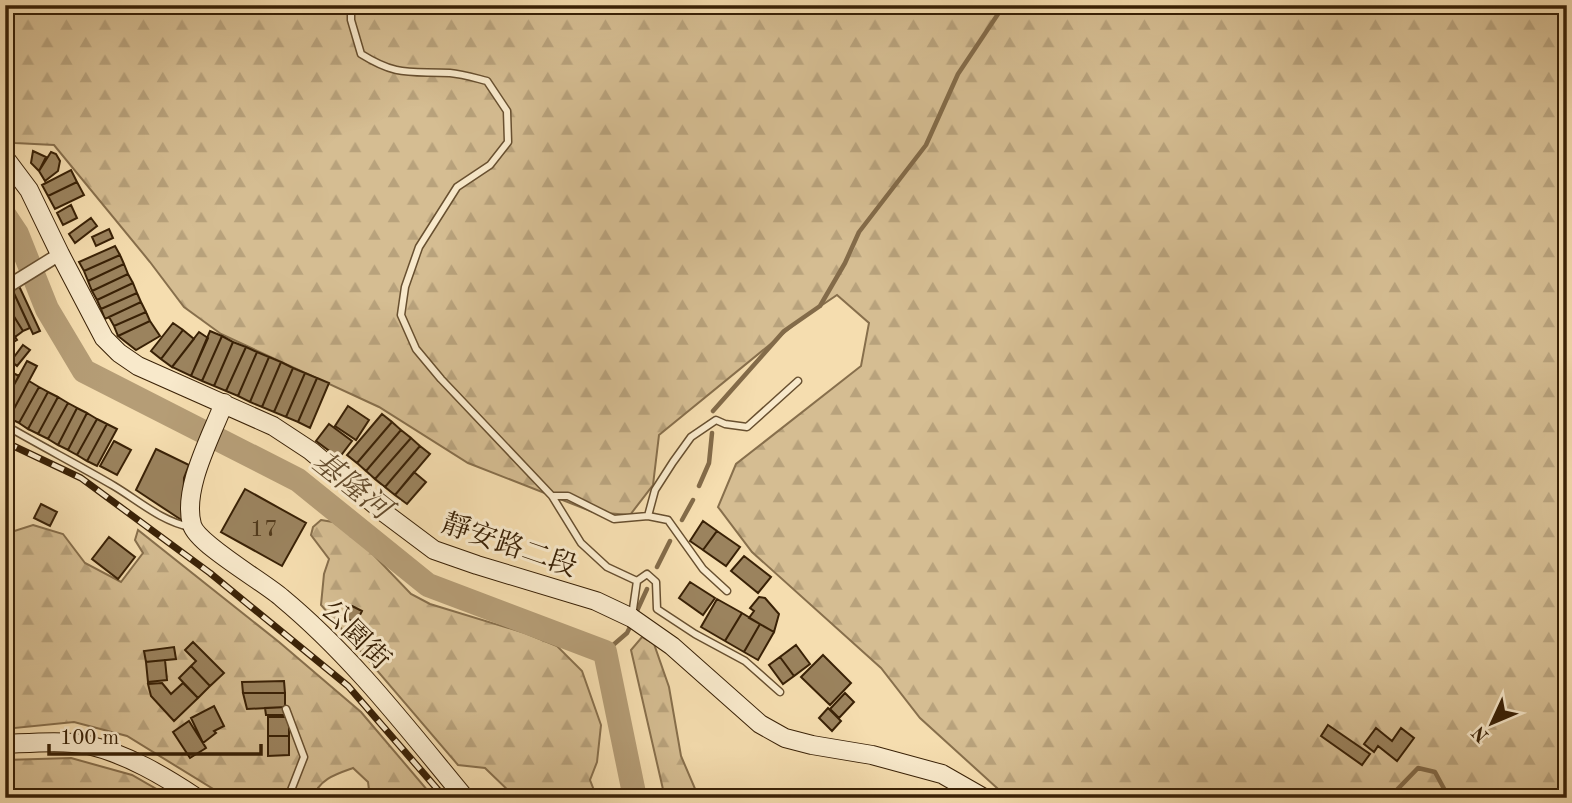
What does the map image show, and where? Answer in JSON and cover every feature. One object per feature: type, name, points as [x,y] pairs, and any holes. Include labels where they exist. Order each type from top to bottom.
[{"type":"main road","name":"靜安路二段","points":[[5,158],[29,190],[95,323],[119,354],[138,366],[274,426],[311,451],[434,550],[596,601],[636,622],[672,646],[761,724],[785,738],[872,755],[942,774],[984,798]]},
{"type":"main road","points":[[192,528],[190,506],[195,477],[224,403]]},
{"type":"main road","name":"公園街","points":[[192,528],[208,545],[281,596],[331,640],[378,692],[465,798]]},
{"type":"main road","points":[[5,744],[85,745],[116,753],[173,782],[197,798]]},
{"type":"street","points":[[8,286],[60,254]]},
{"type":"lane","points":[[351,5],[351,20],[362,54],[383,67],[412,74],[453,73],[487,81],[507,111],[508,142],[490,165],[457,187],[419,247],[405,287],[401,315],[416,349],[552,496],[581,543],[607,567],[637,581]]},
{"type":"lane","points":[[648,516],[655,491],[691,437],[716,420],[747,427],[798,381]]},
{"type":"lane","name":"公園街","points":[[5,425],[114,486],[173,523],[192,528]]},
{"type":"lane","points":[[552,496],[568,496],[614,519],[648,516],[668,520],[703,569],[727,591]]},
{"type":"lane","points":[[637,581],[646,574],[656,582],[657,609],[695,634],[745,661],[780,692]]},
{"type":"lane","points":[[636,622],[637,581]]},
{"type":"lane","points":[[286,709],[304,757],[288,798]]},
{"type":"green space","points":[[5,5],[1567,5],[1567,798],[1008,798],[920,718],[881,668],[752,552],[718,507],[736,464],[861,366],[869,323],[837,295],[800,320],[659,435],[653,485],[630,515],[593,512],[468,463],[379,407],[221,334],[184,307],[54,145],[15,143],[5,138]]},
{"type":"green space","points":[[321,520],[333,522],[365,546],[411,594],[430,604],[525,633],[557,646],[582,671],[601,725],[597,762],[590,780],[597,798],[510,798],[511,793],[485,768],[458,765],[321,605],[324,574],[329,559],[311,535],[313,527]]},
{"type":"green space","points":[[33,525],[63,534],[85,563],[121,582],[143,553],[135,540],[138,530],[279,642],[361,712],[434,798],[370,798],[368,782],[353,768],[324,782],[313,798],[228,798],[127,736],[74,722],[5,729],[5,534]]},
{"type":"green space","points":[[642,637],[654,644],[669,687],[681,756],[699,798],[665,798],[631,650]]},
{"type":"green space","points":[[71,758],[132,775],[172,798],[5,798],[5,760]]},
{"type":"building","points":[[33,151],[46,157],[39,171],[31,163]]},
{"type":"building","points":[[51,152],[56,154],[60,161],[58,171],[45,181],[39,171]]},
{"type":"building","points":[[71,170],[77,182],[48,196],[42,185]]},
{"type":"building","points":[[77,182],[84,195],[55,209],[48,196]]},
{"type":"building","points":[[71,205],[77,218],[63,225],[57,213]]},
{"type":"building","points":[[91,218],[97,226],[75,243],[69,234]]},
{"type":"building","points":[[109,229],[113,238],[96,246],[92,237]]},
{"type":"building","points":[[115,246],[120,255],[84,271],[79,262]]},
{"type":"building","points":[[120,255],[124,264],[88,281],[84,271]]},
{"type":"building","points":[[124,264],[128,274],[92,291],[88,281]]},
{"type":"building","points":[[128,274],[133,283],[97,300],[92,291]]},
{"type":"building","points":[[133,283],[137,293],[101,309],[97,300]]},
{"type":"building","points":[[19,286],[40,331],[33,334],[12,289]]},
{"type":"building","points":[[12,289],[30,328],[23,331],[5,302],[5,291]]},
{"type":"building","points":[[137,293],[141,302],[105,319],[101,309]]},
{"type":"building","points":[[5,302],[23,331],[15,337],[5,321]]},
{"type":"building","points":[[141,302],[146,312],[114,326],[109,317]]},
{"type":"building","points":[[146,312],[150,321],[118,336],[114,326]]},
{"type":"building","points":[[5,321],[17,340],[7,346],[5,343]]},
{"type":"building","points":[[150,321],[160,336],[136,350],[118,336]]},
{"type":"building","points":[[173,323],[183,330],[161,359],[151,351]]},
{"type":"building","points":[[183,330],[194,339],[172,367],[161,359]]},
{"type":"building","points":[[210,331],[222,336],[202,381],[191,376]]},
{"type":"building","points":[[199,332],[208,338],[191,376],[172,367]]},
{"type":"building","points":[[222,336],[233,342],[214,386],[202,381]]},
{"type":"building","points":[[233,342],[246,347],[226,391],[214,386]]},
{"type":"building","points":[[23,345],[30,350],[17,366],[11,361]]},
{"type":"building","points":[[246,347],[257,352],[238,396],[226,391]]},
{"type":"building","points":[[257,352],[269,357],[250,402],[238,396]]},
{"type":"building","points":[[269,357],[281,362],[262,407],[250,402]]},
{"type":"building","points":[[27,361],[37,366],[9,418],[5,416],[5,401]]},
{"type":"building","points":[[281,362],[293,368],[274,412],[262,407]]},
{"type":"building","points":[[293,368],[305,373],[286,417],[274,412]]},
{"type":"building","points":[[9,371],[19,376],[5,401],[5,378]]},
{"type":"building","points":[[305,373],[317,378],[298,422],[286,417]]},
{"type":"building","points":[[317,378],[329,383],[310,428],[298,422]]},
{"type":"building","points":[[29,381],[39,387],[19,423],[9,418]]},
{"type":"building","points":[[39,387],[48,392],[28,429],[19,423]]},
{"type":"building","points":[[48,392],[58,397],[38,434],[28,429]]},
{"type":"building","points":[[58,397],[68,403],[48,439],[38,434]]},
{"type":"building","points":[[68,403],[77,408],[58,445],[48,439]]},
{"type":"building","points":[[348,406],[369,420],[356,440],[335,426]]},
{"type":"building","points":[[77,408],[87,413],[68,450],[58,445]]},
{"type":"building","points":[[87,413],[97,419],[77,455],[68,450]]},
{"type":"building","points":[[382,414],[392,422],[357,463],[347,455]]},
{"type":"building","points":[[97,419],[107,424],[87,461],[77,455]]},
{"type":"building","points":[[392,422],[401,430],[366,471],[357,463]]},
{"type":"building","points":[[107,424],[117,429],[97,466],[87,461]]},
{"type":"building","points":[[329,424],[352,441],[339,458],[316,441]]},
{"type":"building","points":[[401,430],[411,438],[375,479],[366,471]]},
{"type":"building","points":[[411,438],[420,446],[385,487],[375,479]]},
{"type":"building","points":[[114,441],[131,450],[117,475],[100,466]]},
{"type":"building","points":[[420,446],[430,454],[395,495],[385,487]]},
{"type":"building","points":[[156,449],[189,465],[184,478],[183,521],[136,490]]},
{"type":"building","points":[[414,472],[426,482],[407,504],[395,495]]},
{"type":"building","points":[[245,489],[306,523],[282,566],[221,532]]},
{"type":"building","points":[[41,504],[57,512],[50,526],[34,518]]},
{"type":"building","points":[[703,521],[717,531],[703,550],[690,541]]},
{"type":"building","points":[[717,531],[740,547],[726,566],[703,550]]},
{"type":"building","points":[[109,537],[135,557],[118,579],[92,559]]},
{"type":"building","points":[[744,556],[771,577],[758,593],[731,571]]},
{"type":"building","points":[[690,582],[715,598],[703,615],[679,598]]},
{"type":"building","points":[[759,597],[765,598],[779,614],[774,632],[749,618],[754,611],[750,608]]},
{"type":"building","points":[[717,599],[742,613],[725,641],[701,627]]},
{"type":"building","points":[[352,606],[362,611],[356,623],[345,618]]},
{"type":"building","points":[[742,613],[760,624],[744,652],[725,641]]},
{"type":"building","points":[[760,624],[774,632],[758,660],[744,652]]},
{"type":"building","points":[[193,642],[224,673],[210,686],[191,666],[196,661],[185,650]]},
{"type":"building","points":[[796,645],[810,664],[794,676],[780,657]]},
{"type":"building","points":[[174,647],[176,659],[146,662],[144,651]]},
{"type":"building","points":[[823,655],[851,683],[830,705],[801,677]]},
{"type":"building","points":[[780,657],[794,676],[783,684],[769,665]]},
{"type":"building","points":[[165,660],[167,680],[148,682],[146,662]]},
{"type":"building","points":[[191,666],[210,686],[198,698],[179,678]]},
{"type":"building","points":[[284,681],[285,693],[243,693],[242,682]]},
{"type":"building","points":[[162,683],[171,694],[183,683],[198,698],[174,721],[151,696],[148,684]]},
{"type":"building","points":[[243,693],[285,693],[285,707],[247,709]]},
{"type":"building","points":[[845,693],[854,702],[839,718],[830,709]]},
{"type":"building","points":[[214,706],[224,726],[214,731],[216,733],[203,743],[191,718]]},
{"type":"building","points":[[285,707],[285,715],[266,715],[265,708]]},
{"type":"building","points":[[828,708],[841,721],[832,731],[819,718]]},
{"type":"building","points":[[268,717],[289,717],[289,736],[268,736]]},
{"type":"building","points":[[189,721],[206,748],[190,758],[173,732]]},
{"type":"building","points":[[1328,725],[1370,754],[1362,765],[1321,736]]},
{"type":"building","points":[[1376,728],[1392,741],[1401,728],[1414,738],[1397,761],[1378,746],[1374,752],[1364,744]]},
{"type":"building","points":[[268,736],[289,736],[289,755],[268,756]]},
{"type":"waterway","points":[[713,411],[784,331],[820,306],[859,232],[926,145],[958,74],[1004,5]]},
{"type":"waterway","name":"基隆河","points":[[5,216],[17,234],[47,309],[84,371],[298,480],[428,585],[605,652],[635,798]]},
{"type":"waterway","points":[[699,486],[709,463],[712,433]]},
{"type":"waterway","points":[[682,520],[693,500]]},
{"type":"waterway","points":[[657,567],[670,541]]},
{"type":"waterway","points":[[636,613],[647,589]]},
{"type":"waterway","points":[[605,652],[627,633],[631,625]]},
{"type":"waterway","points":[[1389,798],[1418,768],[1435,772],[1449,798]]},
{"type":"railway","points":[[5,442],[81,478],[210,573],[348,686],[445,798]]}]
